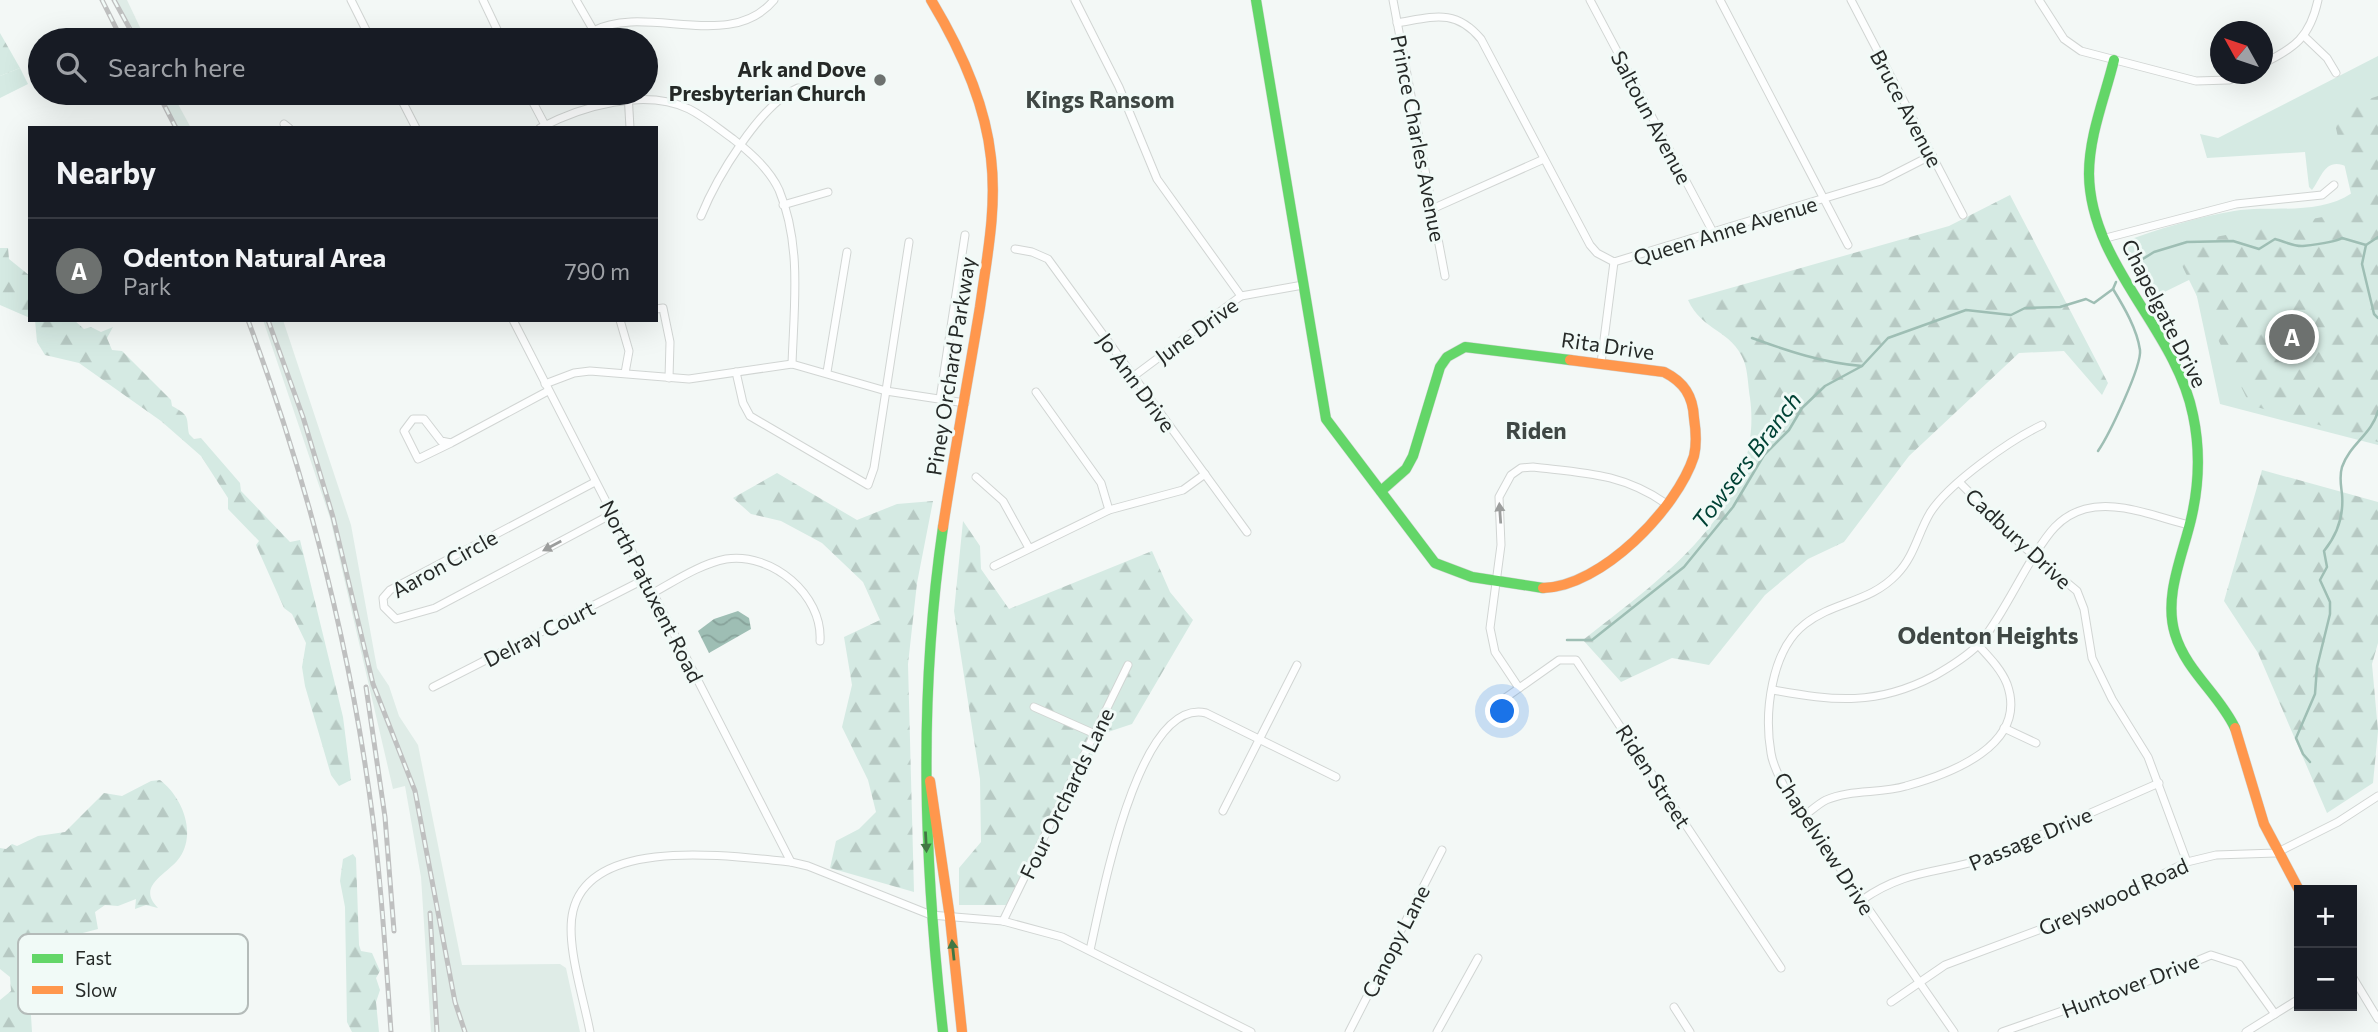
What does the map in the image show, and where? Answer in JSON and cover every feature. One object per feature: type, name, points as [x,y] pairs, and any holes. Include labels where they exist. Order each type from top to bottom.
[{"type":"street","points":[[351,0],[366,28]]},
{"type":"street","points":[[483,0],[496,28]]},
{"type":"street","points":[[576,0],[591,28]]},
{"type":"street","points":[[599,28],[612,22],[631,20],[689,26],[722,25],[754,14],[774,0]]},
{"type":"street","name":"Piney Orchard Parkway","points":[[931,0],[971,75],[991,158],[992,214],[931,621],[926,683],[925,824],[943,1032]]},
{"type":"street","points":[[1075,0],[1119,88],[1157,179],[1241,296]]},
{"type":"street","name":"Rita Drive","points":[[1256,0],[1326,419],[1435,563],[1459,576],[1552,588],[1568,585],[1630,545],[1684,476],[1697,442],[1692,403],[1686,387],[1677,377],[1664,372],[1475,346],[1456,351],[1440,367],[1410,462],[1395,482],[1381,491]]},
{"type":"street","name":"Prince Charles Avenue","points":[[1393,0],[1445,276]]},
{"type":"street","name":"Saltoun Avenue","points":[[1590,0],[1714,234]]},
{"type":"street","points":[[1720,0],[1848,244]]},
{"type":"street","name":"Bruce Avenue","points":[[1851,0],[1964,215]]},
{"type":"street","points":[[2039,0],[2064,39],[2081,51],[2196,81],[2210,81]]},
{"type":"street","points":[[2273,58],[2305,37],[2314,20],[2318,0]]},
{"type":"street","name":"Queen Anne Avenue","points":[[1397,23],[1450,17],[1473,29],[1481,39],[1590,245],[1597,253],[1614,262],[1714,234],[1881,181],[1932,155]]},
{"type":"street","points":[[2305,37],[2327,58],[2336,73]]},
{"type":"street","name":"Chapelgate Drive","points":[[2114,60],[2092,145],[2089,176],[2092,206],[2188,395],[2197,480],[2171,602],[2172,622],[2187,659],[2227,713],[2238,734],[2254,800],[2276,853],[2296,885]]},
{"type":"street","points":[[701,216],[718,178],[741,146],[780,97],[798,88]]},
{"type":"street","points":[[658,102],[687,108],[741,146],[771,178],[783,205],[796,273],[792,364]]},
{"type":"street","points":[[404,105],[415,126]]},
{"type":"street","points":[[533,105],[543,126]]},
{"type":"street","points":[[545,126],[583,108],[606,105]]},
{"type":"street","points":[[629,105],[630,126]]},
{"type":"street","points":[[1432,209],[1544,159]]},
{"type":"street","points":[[2106,238],[2236,204],[2322,195],[2334,185]]},
{"type":"street","points":[[783,205],[828,192]]},
{"type":"street","points":[[940,399],[965,234]]},
{"type":"street","points":[[736,372],[743,403],[750,416],[868,485],[874,468],[909,242]]},
{"type":"street","name":"Jo Ann Drive","points":[[1015,249],[1032,252],[1048,260],[1247,532]]},
{"type":"street","points":[[827,372],[847,252]]},
{"type":"street","points":[[1601,363],[1614,262]]},
{"type":"street","name":"June Drive","points":[[1134,376],[1241,296],[1303,285]]},
{"type":"street","points":[[658,309],[663,308],[670,342],[669,378]]},
{"type":"street","name":"North Patuxent Road","points":[[514,322],[791,862]]},
{"type":"street","points":[[621,322],[629,351],[625,373]]},
{"type":"street","points":[[451,443],[441,441],[424,419],[413,419],[404,431],[418,459],[451,443],[574,373],[625,373],[689,379],[792,364],[886,391],[965,403]]},
{"type":"street","points":[[1036,392],[1101,483],[1109,510]]},
{"type":"street","name":"Chapelview Drive","points":[[1954,1032],[1787,792],[1771,754],[1768,722],[1778,664],[1789,640],[1805,624],[1824,613],[1876,593],[1900,572],[1932,510],[2013,439],[2042,425]]},
{"type":"street","points":[[1519,688],[1491,641],[1490,628],[1501,545],[1499,497],[1502,485],[1521,468],[1533,467],[1616,478],[1644,488],[1665,503]]},
{"type":"street","points":[[994,566],[1109,510],[1170,496],[1205,474]]},
{"type":"street","points":[[976,477],[1003,501],[1029,548]]},
{"type":"street","name":"Aaron Circle","points":[[595,482],[390,590],[383,598],[384,607],[389,616],[396,619],[435,608],[612,514]]},
{"type":"street","name":"Cadbury Drive","points":[[1960,483],[2077,592],[2084,609],[2092,658],[2101,678],[2134,730],[2159,783],[2187,862]]},
{"type":"street","points":[[1773,690],[1834,701],[1872,698],[1906,691],[1944,670],[1978,645],[2035,555],[2062,519],[2102,506],[2189,525]]},
{"type":"street","points":[[653,593],[725,559],[741,558],[763,564],[799,586],[811,602],[818,616],[820,641]]},
{"type":"street","name":"Delray Court","points":[[433,687],[645,579]]},
{"type":"street","points":[[1804,816],[1825,801],[1848,794],[1904,787],[1975,759],[1993,745],[2004,728],[2009,707],[2007,685],[1996,664],[1978,645]]},
{"type":"street","name":"Riden Street","points":[[1498,703],[1559,660],[1568,658],[1582,667],[1781,968]]},
{"type":"street","name":"Four Orchards Lane","points":[[1003,922],[1128,665]]},
{"type":"street","points":[[1223,811],[1297,665]]},
{"type":"street","points":[[1034,707],[1094,734]]},
{"type":"street","points":[[1090,950],[1123,813],[1163,732],[1178,718],[1199,711],[1260,738],[1336,777]]},
{"type":"street","points":[[2004,728],[2036,743]]},
{"type":"street","name":"Piney Orchard Parkway","points":[[925,749],[950,918],[962,1032]]},
{"type":"street","name":"Passage Drive","points":[[1862,900],[1887,883],[1912,874],[1961,867],[1990,857],[2159,783]]},
{"type":"street","name":"Greyswood Road","points":[[1891,1002],[1945,965],[2087,912],[2187,862],[2216,855],[2276,853],[2338,822],[2378,796]]},
{"type":"street","name":"Canopy Lane","points":[[1349,1032],[1442,850]]},
{"type":"street","points":[[590,1032],[571,932],[573,909],[590,884],[622,865],[663,855],[722,855],[791,862],[931,915],[1003,922],[1040,929],[1090,950],[1251,1032]]},
{"type":"street","name":"Huntover Drive","points":[[2001,1032],[2143,983],[2211,955],[2239,964],[2275,1014]]},
{"type":"street","points":[[1437,1032],[1478,958]]},
{"type":"street","points":[[2357,983],[2378,1019]]},
{"type":"street","points":[[2246,1032],[2294,1002]]},
{"type":"street","points":[[1674,1007],[1690,1032]]},
{"type":"shaded area","points":[[115,0],[127,0],[140,28],[128,28]]},
{"type":"shaded area","points":[[166,105],[179,105],[190,126],[176,126]]},
{"type":"shaded area","points":[[264,322],[284,322],[351,525],[377,668],[389,686],[399,716],[418,745],[462,965],[560,964],[566,968],[580,1032],[431,1032],[421,877],[405,786],[393,789],[330,518]]},
{"type":"green space","points":[[0,33],[20,68],[0,76]]},
{"type":"green space","points":[[2378,56],[2378,445],[2220,404],[2193,278],[2148,300],[2121,251],[2123,242],[2192,220],[2249,209],[2325,205],[2352,193],[2348,167],[2340,164],[2329,166],[2312,190],[2309,187],[2305,152],[2207,158],[2200,134],[2218,138]]},
{"type":"green space","points":[[20,68],[28,84],[0,98],[0,76]]},
{"type":"green space","points":[[2378,96],[2378,442],[2250,405],[2172,245],[2355,211],[2332,111]]},
{"type":"green space","points":[[2010,195],[2108,383],[2102,395],[2064,351],[2019,353],[1909,456],[1844,542],[1808,559],[1765,595],[1709,665],[1672,658],[1621,682],[1583,640],[1643,592],[1701,538],[1724,507],[1741,474],[1750,438],[1750,398],[1744,361],[1732,343],[1701,318],[1688,300],[1949,226]]},
{"type":"green space","points":[[0,248],[8,248],[9,259],[28,274],[28,317],[0,305]]},
{"type":"green space","points":[[35,322],[76,322],[84,329],[91,327],[101,332],[113,327],[107,338],[112,350],[122,351],[171,400],[172,406],[187,418],[189,434],[194,439],[201,438],[240,483],[241,491],[290,542],[300,540],[343,717],[351,780],[339,786],[331,775],[305,686],[302,667],[306,643],[292,614],[284,608],[256,545],[259,541],[228,509],[228,498],[201,456],[161,421],[79,363],[45,355],[37,342]]},
{"type":"green space","points":[[2262,470],[2378,502],[2378,643],[2372,664],[2378,731],[2373,783],[2327,813],[2258,653],[2224,601]]},
{"type":"green space","points":[[777,473],[857,520],[897,504],[933,501],[917,583],[908,664],[914,892],[830,868],[836,841],[859,829],[876,812],[868,780],[842,727],[852,685],[844,637],[880,620],[863,582],[822,543],[781,521],[751,514],[733,498]]},
{"type":"green space","points":[[963,521],[980,546],[981,569],[1009,609],[1152,551],[1170,592],[1193,620],[1132,724],[1108,732],[1055,812],[1008,905],[959,905],[959,868],[981,842],[980,779],[954,611]]},
{"type":"green space","points":[[160,780],[168,787],[180,805],[187,825],[185,847],[180,857],[152,886],[150,893],[158,908],[146,905],[135,909],[136,899],[118,906],[105,905],[95,912],[98,929],[79,934],[18,934],[18,1014],[31,1014],[32,1032],[0,1032],[0,1000],[11,991],[10,977],[0,969],[0,848],[6,849],[12,844],[17,846],[38,836],[65,832],[104,793],[122,796],[151,781]]},
{"type":"green space","points":[[353,854],[356,858],[359,945],[361,951],[372,953],[380,971],[376,978],[380,990],[376,1002],[379,1032],[352,1032],[347,1022],[345,907],[340,881],[343,859]]},
{"type":"water","points":[[738,611],[749,618],[751,629],[709,653],[698,631],[714,619]]},
{"type":"waterway","name":"Towsers Branch","points":[[2138,262],[2154,252],[2187,242],[2233,241],[2259,249],[2275,239],[2300,246],[2342,238],[2366,245],[2378,237]]},
{"type":"waterway","points":[[2366,245],[2362,264],[2374,314],[2378,318]]},
{"type":"waterway","name":"Towsers Branch","points":[[1567,640],[1592,640],[1684,567],[1733,507],[1764,455],[1789,430],[1802,408],[1825,386],[1862,366],[1888,338],[1966,310],[2011,315],[2025,308],[2060,307],[2086,299],[2094,303],[2113,289],[2116,282]]},
{"type":"waterway","points":[[2098,451],[2130,385],[2140,350],[2133,326],[2113,289]]},
{"type":"waterway","points":[[1752,338],[1792,352],[1862,366]]},
{"type":"waterway","points":[[2310,762],[2296,738],[2315,694],[2317,667],[2330,614],[2330,602],[2320,580],[2327,567],[2324,551],[2333,538],[2341,517],[2342,467],[2350,452],[2371,426],[2378,411]]},
{"type":"railway","points":[[102,0],[116,28]]},
{"type":"railway","points":[[114,0],[129,28]]},
{"type":"railway","points":[[164,105],[175,126]]},
{"type":"railway","points":[[249,322],[308,504],[340,629],[353,693],[376,846],[391,1032]]},
{"type":"railway","points":[[269,322],[303,417],[333,517],[373,684],[415,791],[455,1002],[465,1032]]},
{"type":"railway","points":[[366,687],[385,817],[394,931]]},
{"type":"railway","points":[[430,913],[437,1032]]},
{"type":"traffic: fast","points":[[1256,0],[1326,419],[1435,563],[1472,577],[1543,588]]},
{"type":"traffic: fast","points":[[2114,60],[2092,145],[2089,174],[2093,207],[2103,238],[2118,268],[2170,354],[2184,384],[2193,415],[2198,453],[2196,491],[2173,589],[2172,619],[2175,634],[2187,660],[2235,728]]},
{"type":"traffic: fast","points":[[1381,491],[1406,469],[1413,456],[1440,367],[1447,357],[1465,347],[1570,360]]},
{"type":"traffic: fast","points":[[943,527],[930,654],[926,779],[931,905],[943,1032]]},
{"type":"traffic: slow","points":[[931,0],[970,76],[988,137],[993,177],[986,270],[943,527]]},
{"type":"traffic: slow","points":[[1543,588],[1565,584],[1589,574],[1612,560],[1634,541],[1671,499],[1685,477],[1696,446],[1692,403],[1682,385],[1671,376],[1664,372],[1570,360]]},
{"type":"traffic: slow","points":[[2235,728],[2264,824],[2296,885]]},
{"type":"traffic: slow","points":[[930,781],[950,918],[962,1032]]},
{"type":"place","name":"Ark and Dove Presbyterian Church","points":[[880,80]]},
{"type":"place","name":"Odenton Natural Area","points":[[2292,337]]},
{"type":"district","name":"Kings Ransom","points":[[1100,99]]},
{"type":"district","name":"Riden","points":[[1536,430]]},
{"type":"district","name":"Odenton Heights","points":[[1988,635]]}]
